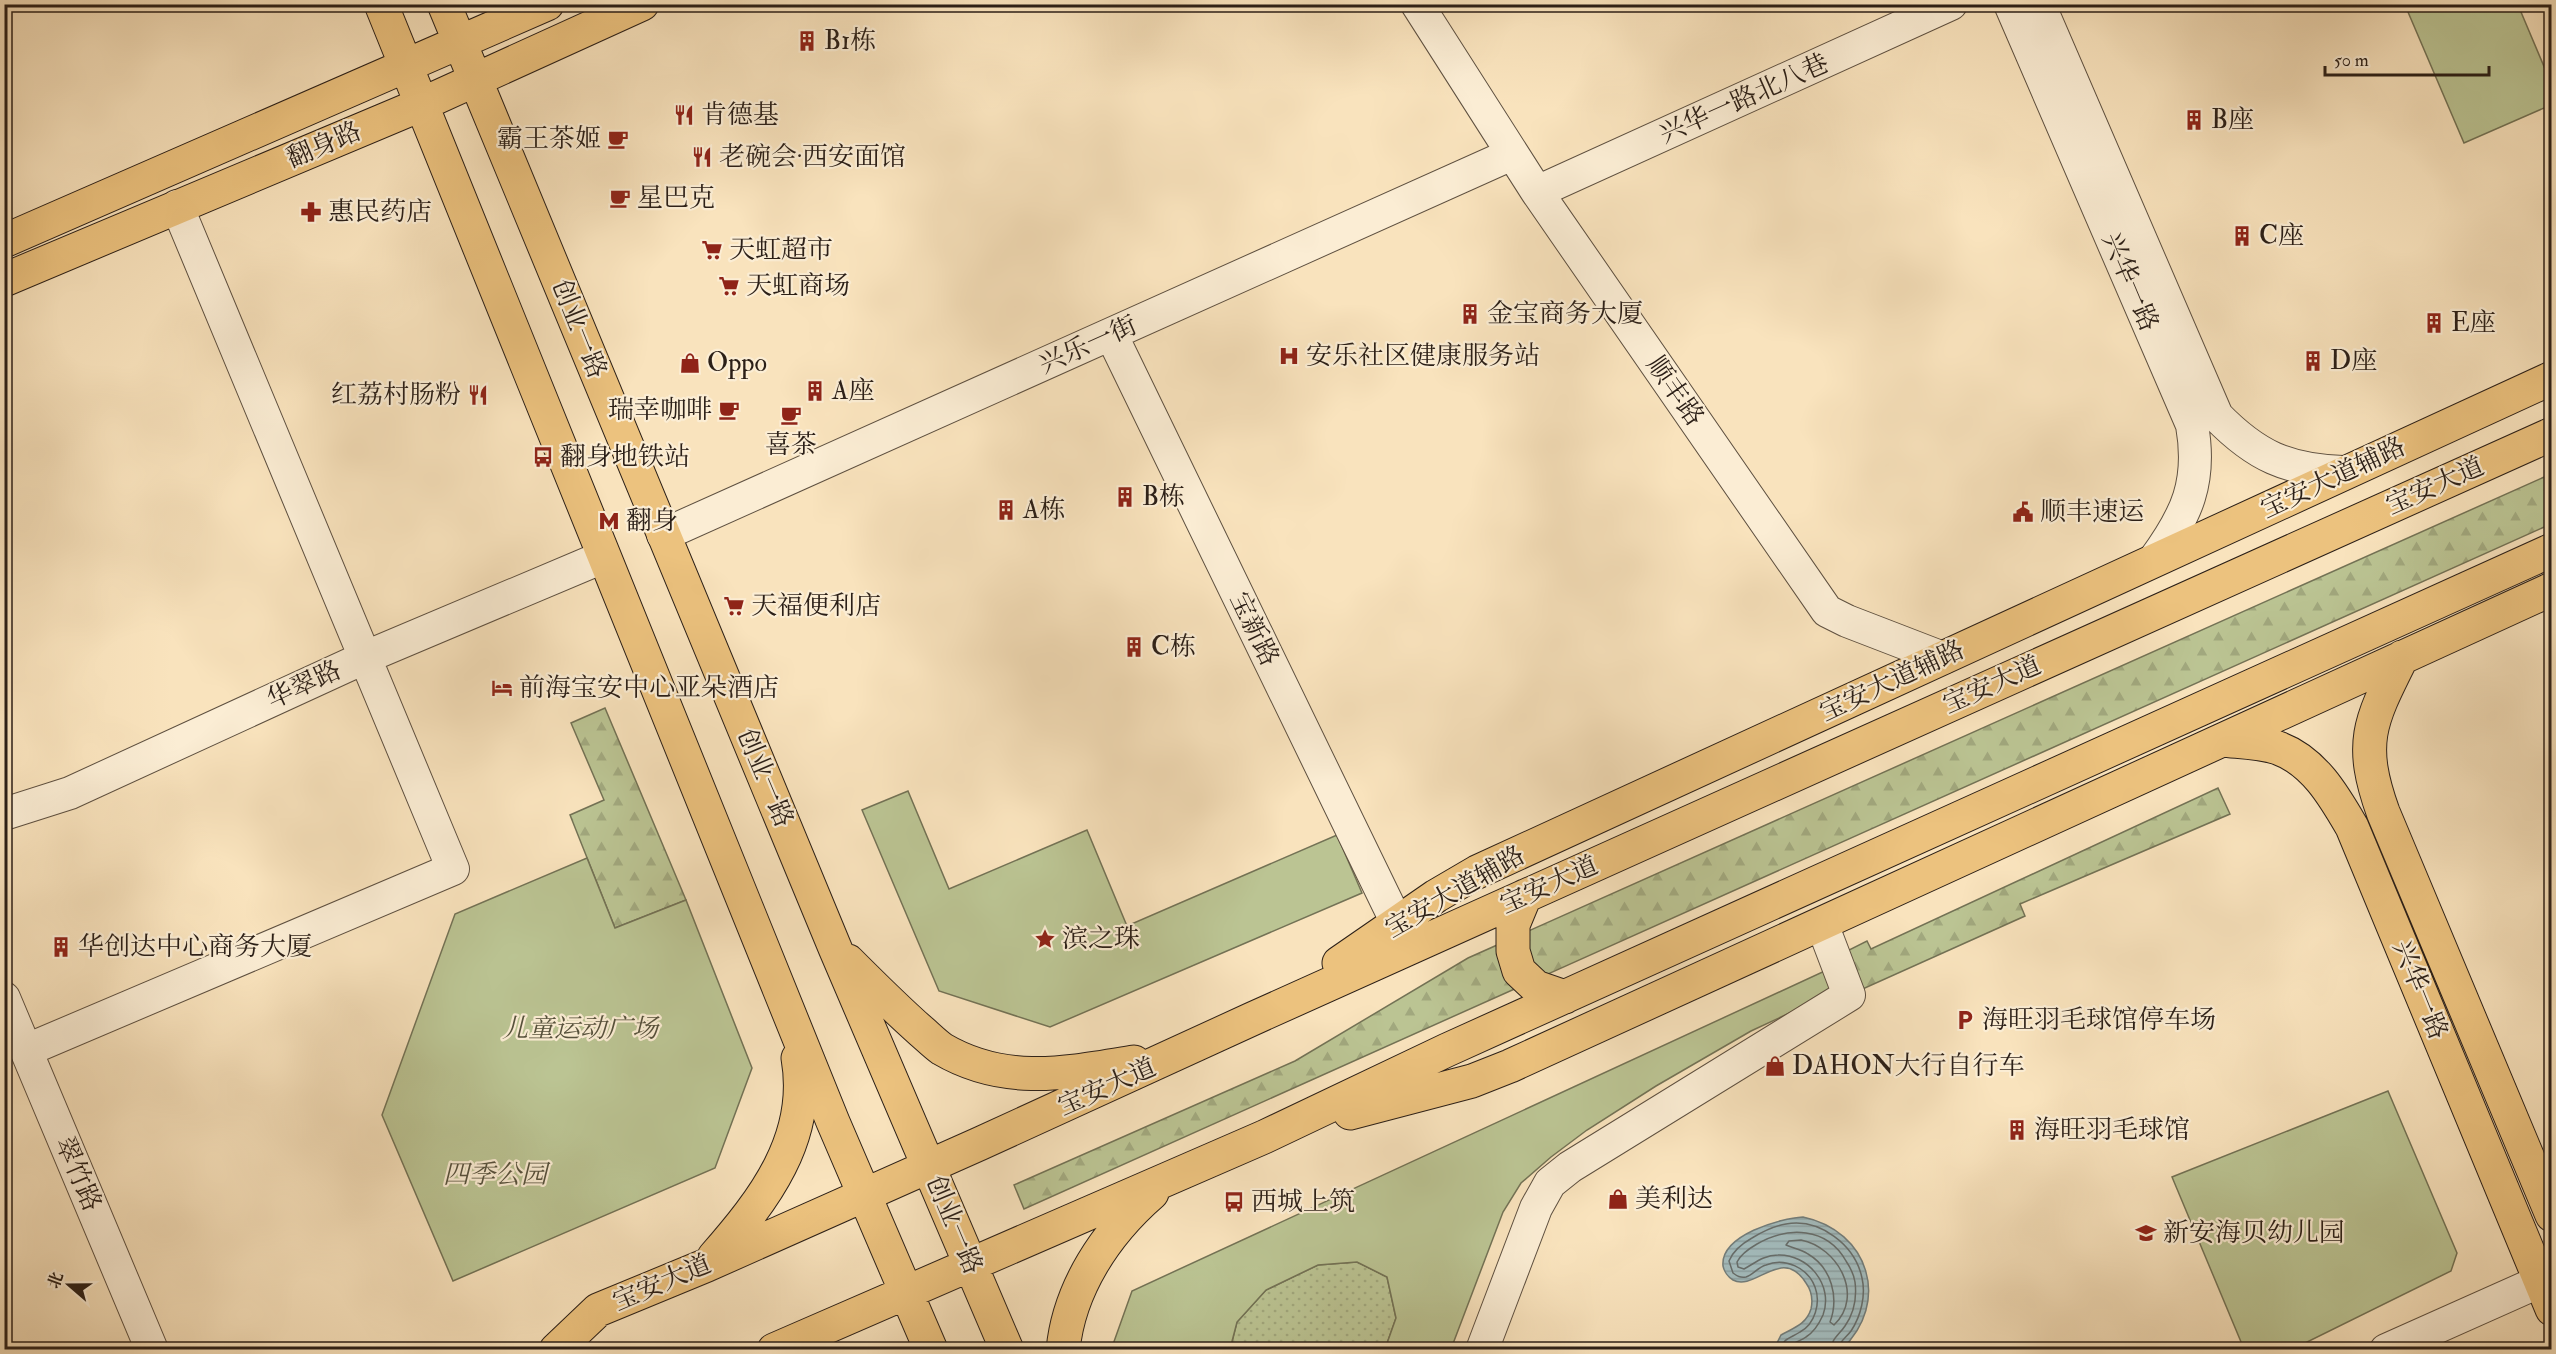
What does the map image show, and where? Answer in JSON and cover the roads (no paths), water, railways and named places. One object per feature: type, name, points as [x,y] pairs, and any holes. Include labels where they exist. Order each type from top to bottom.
[{"type":"main road","points":[[381,4],[404,66],[790,1017],[931,1350]]},
{"type":"main road","name":"创业一路","points":[[444,4],[663,535],[1007,1350]]},
{"type":"main road","name":"翻身路","points":[[4,241],[547,4]]},
{"type":"main road","name":"翻身路","points":[[4,280],[420,105],[642,4]]},
{"type":"main road","name":"宝安大道辅路","points":[[1252,1019],[1436,896],[1477,873],[2343,472],[2552,378]]},
{"type":"main road","points":[[2366,516],[2552,412]]},
{"type":"main road","name":"宝安大道","points":[[556,1350],[598,1310],[707,1265],[1175,1056],[1252,1019],[2552,434]]},
{"type":"main road","points":[[774,1350],[1264,1137],[1565,997],[2552,550]]},
{"type":"main road","points":[[2382,627],[2552,580]]},
{"type":"main road","points":[[1264,1137],[1482,1077],[1822,924],[2552,589]]},
{"type":"main road","name":"兴华一路","points":[[2402,657],[2379,702],[2372,727],[2368,755],[2372,781],[2552,1215]]},
{"type":"main road","name":"兴华一路","points":[[2221,740],[2252,742],[2278,748],[2301,760],[2321,778],[2336,798],[2352,827],[2548,1289]]},
{"type":"main road","points":[[1525,896],[1513,925],[1513,951],[1519,971],[1536,987],[1565,997]]},
{"type":"main road","points":[[836,948],[906,1018],[941,1048],[975,1065],[1007,1073],[1051,1073],[1175,1056]]},
{"type":"main road","points":[[707,1265],[752,1214],[775,1178],[796,1125],[800,1094],[799,1064],[790,1017]]},
{"type":"main road","points":[[1063,1350],[1074,1304],[1104,1244],[1139,1205],[1169,1178]]},
{"type":"street","name":"顺丰路","points":[[1416,4],[1537,192],[1827,611],[1943,658]]},
{"type":"street","name":"兴华一路北八巷","points":[[1537,192],[1951,4]]},
{"type":"street","name":"兴华一路","points":[[2010,4],[2192,425],[2196,456],[2193,484],[2186,511],[2154,560]]},
{"type":"street","name":"兴华一路","points":[[2039,4],[2217,416],[2238,437],[2261,454],[2287,465],[2315,471],[2343,472]]},
{"type":"street","name":"兴乐一街","points":[[663,535],[1512,154]]},
{"type":"street","points":[[13,1026],[453,869],[177,206]]},
{"type":"street","name":"宝新路","points":[[1111,334],[1397,923]]},
{"type":"street","name":"华翠路","points":[[4,814],[70,793],[366,657],[603,557]]},
{"type":"street","points":[[1482,1350],[1536,1208],[1550,1183],[1570,1167],[1849,995],[1822,924]]},
{"type":"street","name":"翠竹路","points":[[13,1026],[152,1350]]},
{"type":"street","points":[[2386,1350],[2548,1289]]},
{"type":"water","points":[[1803,1217],[1826,1225],[1844,1237],[1857,1253],[1866,1271],[1869,1290],[1866,1311],[1857,1330],[1842,1349],[1774,1349],[1781,1335],[1799,1325],[1809,1314],[1812,1302],[1808,1286],[1797,1272],[1788,1268],[1778,1269],[1741,1282],[1731,1279],[1723,1266],[1725,1255],[1731,1245],[1741,1237],[1767,1225]]},
{"type":"place","name":"B1栋","points":[[807,41]]},
{"type":"place","name":"肯德基","points":[[684,115]]},
{"type":"place","name":"B座","points":[[2194,120]]},
{"type":"place","name":"霸王茶姬","points":[[618,139]]},
{"type":"place","name":"老碗会·西安面馆","points":[[702,157]]},
{"type":"place","name":"星巴克","points":[[620,198]]},
{"type":"place","name":"惠民药店","points":[[311,212]]},
{"type":"place","name":"C座","points":[[2242,236]]},
{"type":"place","name":"天虹超市","points":[[712,250]]},
{"type":"place","name":"天虹商场","points":[[729,286]]},
{"type":"place","name":"金宝商务大厦","points":[[1470,314]]},
{"type":"place","name":"E座","points":[[2434,323]]},
{"type":"place","name":"安乐社区健康服务站","points":[[1289,356]]},
{"type":"place","name":"D座","points":[[2313,361]]},
{"type":"place","name":"Oppo","points":[[690,363]]},
{"type":"place","name":"A座","points":[[815,391]]},
{"type":"place","name":"红荔村肠粉","points":[[478,395]]},
{"type":"place","name":"瑞幸咖啡","points":[[729,410]]},
{"type":"place","name":"喜茶","points":[[791,415]]},
{"type":"place","name":"翻身地铁站","points":[[543,457]]},
{"type":"place","name":"B栋","points":[[1125,497]]},
{"type":"place","name":"A栋","points":[[1006,510]]},
{"type":"place","name":"顺丰速运","points":[[2023,512]]},
{"type":"place","name":"翻身","points":[[609,521]]},
{"type":"place","name":"天福便利店","points":[[734,606]]},
{"type":"place","name":"C栋","points":[[1134,647]]},
{"type":"place","name":"前海宝安中心亚朵酒店","points":[[502,688]]},
{"type":"place","name":"滨之珠","points":[[1045,939]]},
{"type":"place","name":"华创达中心商务大厦","points":[[61,947]]},
{"type":"place","name":"海旺羽毛球馆停车场","points":[[1965,1020]]},
{"type":"place","name":"DAHON大行自行车","points":[[1775,1066]]},
{"type":"place","name":"海旺羽毛球馆","points":[[2017,1130]]},
{"type":"place","name":"美利达","points":[[1618,1199]]},
{"type":"place","name":"西城上筑","points":[[1234,1202]]},
{"type":"place","name":"新安海贝幼儿园","points":[[2146,1233]]},
{"type":"park label","name":"儿童运动广场","points":[[580,1029]]},
{"type":"park label","name":"四季公园","points":[[495,1175]]}]
